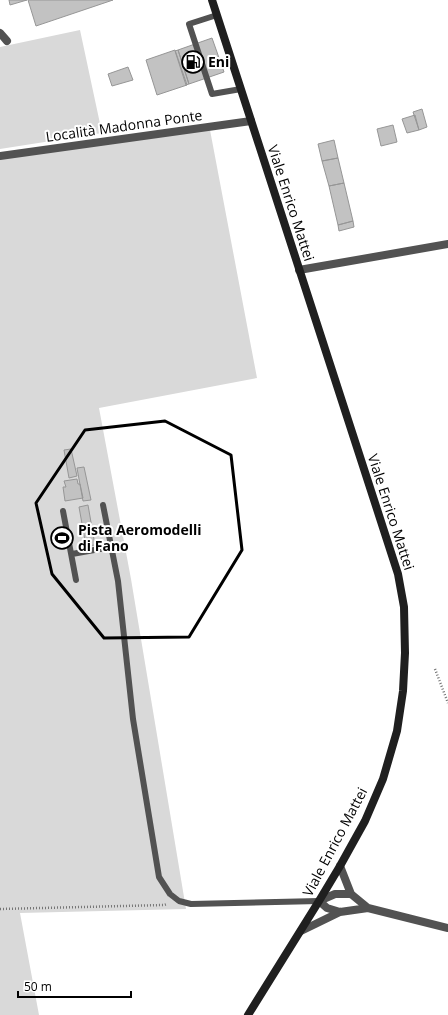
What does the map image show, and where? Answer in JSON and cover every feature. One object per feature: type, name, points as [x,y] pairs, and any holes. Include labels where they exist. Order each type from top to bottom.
[{"type":"street","name":"Viale Enrico Mattei","points":[[212,0],[398,574],[404,607],[406,653],[403,691],[397,731],[383,779],[365,821],[319,901],[248,1015]]},
{"type":"street","points":[[0,33],[7,41]]},
{"type":"street","name":"Località Madonna Ponte","points":[[0,156],[251,121]]},
{"type":"street","points":[[300,270],[448,244]]},
{"type":"street","points":[[340,866],[351,894],[368,908]]},
{"type":"street","points":[[340,912],[327,908],[319,901],[335,894],[351,894]]},
{"type":"street","points":[[300,931],[340,912],[368,908],[448,928]]},
{"type":"lane","points":[[217,15],[189,24],[198,52],[212,94],[241,89]]},
{"type":"lane","points":[[103,505],[118,581],[133,719],[159,877],[170,894],[179,901],[191,904],[319,901]]},
{"type":"lane","points":[[63,511],[76,580]]},
{"type":"lane","points":[[72,554],[111,547]]},
{"type":"path","points":[[435,669],[448,703]]},
{"type":"path","points":[[0,909],[164,905],[179,901]]},
{"type":"highlighted area","points":[[165,421],[231,455],[242,550],[189,637],[104,638],[52,574],[36,503],[85,430]]},
{"type":"shaded area","points":[[80,30],[102,133],[0,149],[0,47]]},
{"type":"shaded area","name":"Pista Aeromodelli di Fano","points":[[210,130],[257,378],[99,408],[131,579],[186,909],[20,913],[39,1015],[0,1015],[0,159]]},
{"type":"building","points":[[9,0],[27,0],[10,5]]},
{"type":"building","points":[[28,0],[113,0],[36,26]]},
{"type":"building","points":[[212,38],[224,72],[189,84],[178,50]]},
{"type":"building","points":[[175,50],[187,85],[157,95],[146,60]]},
{"type":"building","points":[[178,50],[189,84],[186,85],[175,51]]},
{"type":"building","points":[[128,67],[133,80],[112,86],[108,74]]},
{"type":"building","points":[[422,109],[427,127],[419,130],[413,112]]},
{"type":"building","points":[[415,115],[419,130],[407,133],[402,119]]},
{"type":"building","points":[[393,125],[397,142],[381,146],[377,129]]},
{"type":"building","points":[[334,140],[338,158],[322,161],[318,144]]},
{"type":"building","points":[[338,158],[344,183],[329,186],[322,161]]},
{"type":"building","points":[[344,183],[353,221],[338,225],[329,186]]},
{"type":"building","points":[[353,221],[354,227],[339,231],[338,225]]},
{"type":"building","points":[[71,449],[77,476],[69,478],[64,450]]},
{"type":"building","points":[[84,467],[91,500],[83,501],[77,468]]},
{"type":"building","points":[[77,479],[78,484],[80,484],[83,498],[65,501],[63,487],[66,487],[64,481]]},
{"type":"building","points":[[88,505],[95,545],[86,546],[79,507]]},
{"type":"place","name":"Eni","points":[[193,62]]},
{"type":"place","name":"Pista Aeromodelli di Fano","points":[[62,538]]}]
